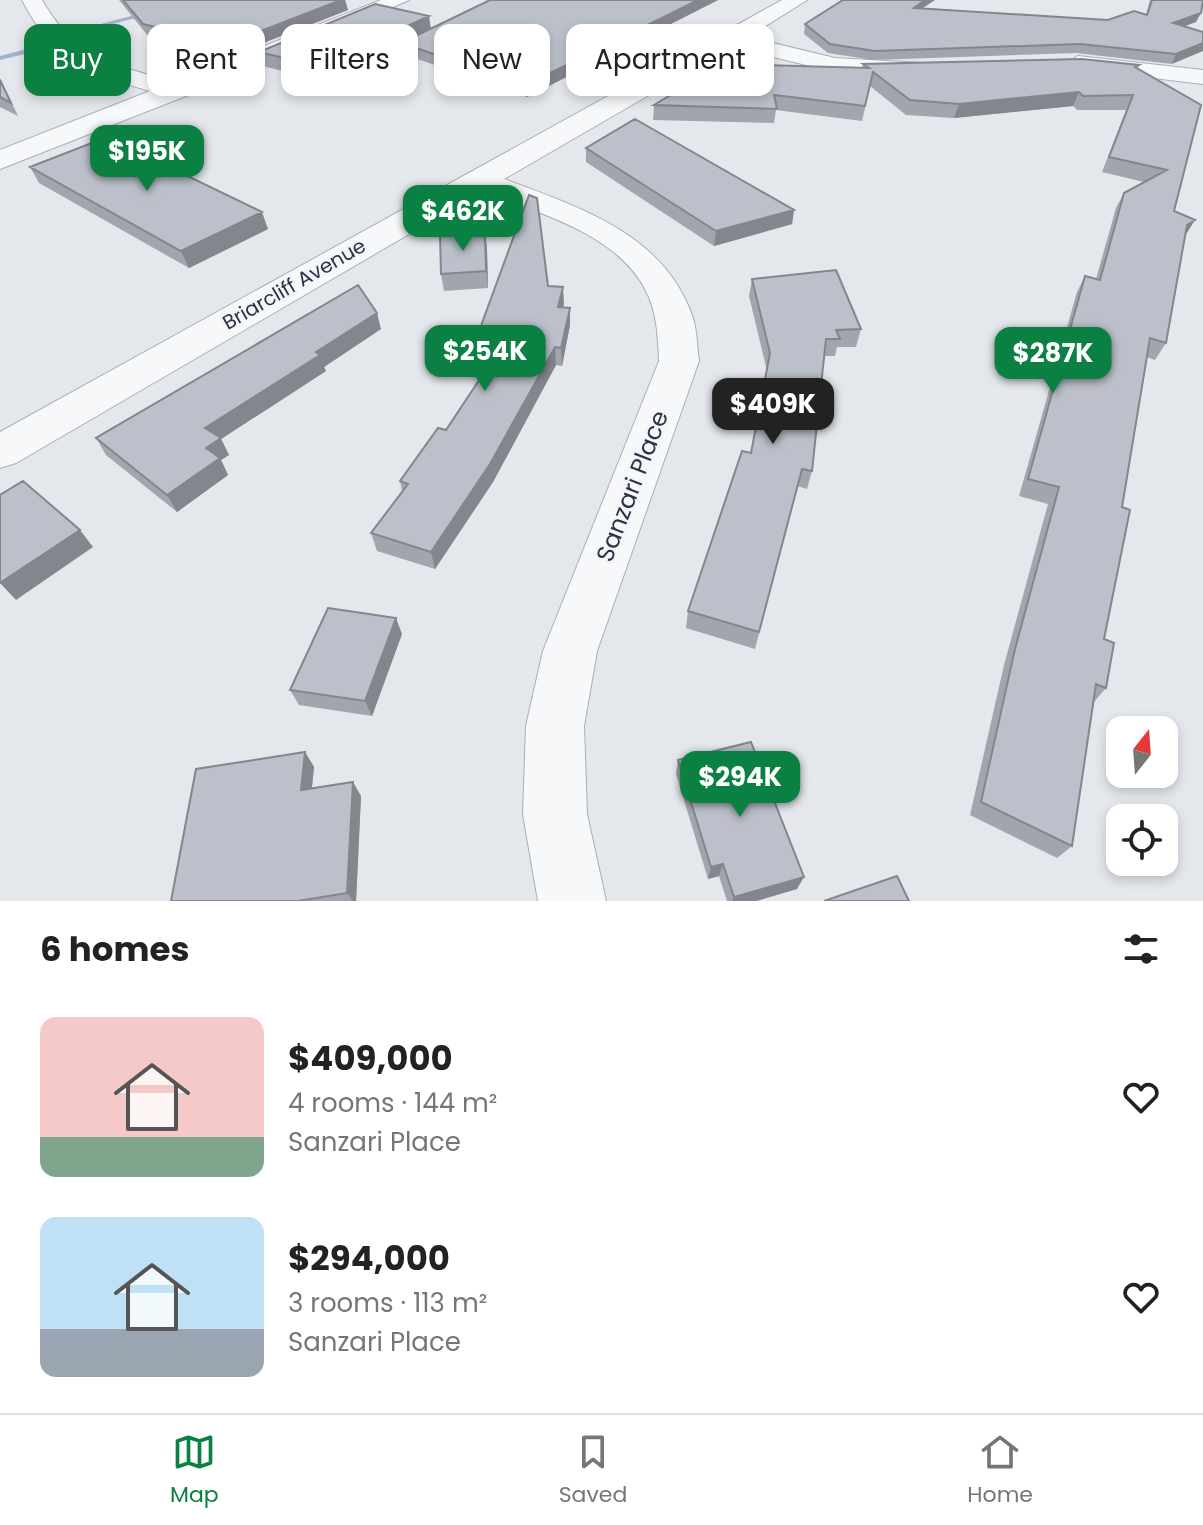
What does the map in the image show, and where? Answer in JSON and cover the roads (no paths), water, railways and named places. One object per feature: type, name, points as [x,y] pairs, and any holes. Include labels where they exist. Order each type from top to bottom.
[{"type":"street","points":[[32,0],[54,37],[71,51],[94,63],[147,81]]},
{"type":"street","points":[[265,55],[399,0]]},
{"type":"street","name":"Briarcliff Avenue","points":[[755,24],[797,0]]},
{"type":"street","points":[[774,50],[835,65],[938,69]]},
{"type":"street","points":[[1061,63],[1126,66],[1203,77]]},
{"type":"street","points":[[0,160],[164,96]]},
{"type":"street","name":"Briarcliff Avenue","points":[[0,452],[626,96]]},
{"type":"street","name":"Sanzari Place","points":[[478,179],[598,228],[628,247],[652,270],[670,297],[680,331],[679,361],[570,651],[555,726],[555,814],[572,901]]},
{"type":"waterway","points":[[104,24],[150,13]]},
{"type":"waterway","points":[[0,58],[24,52]]}]
